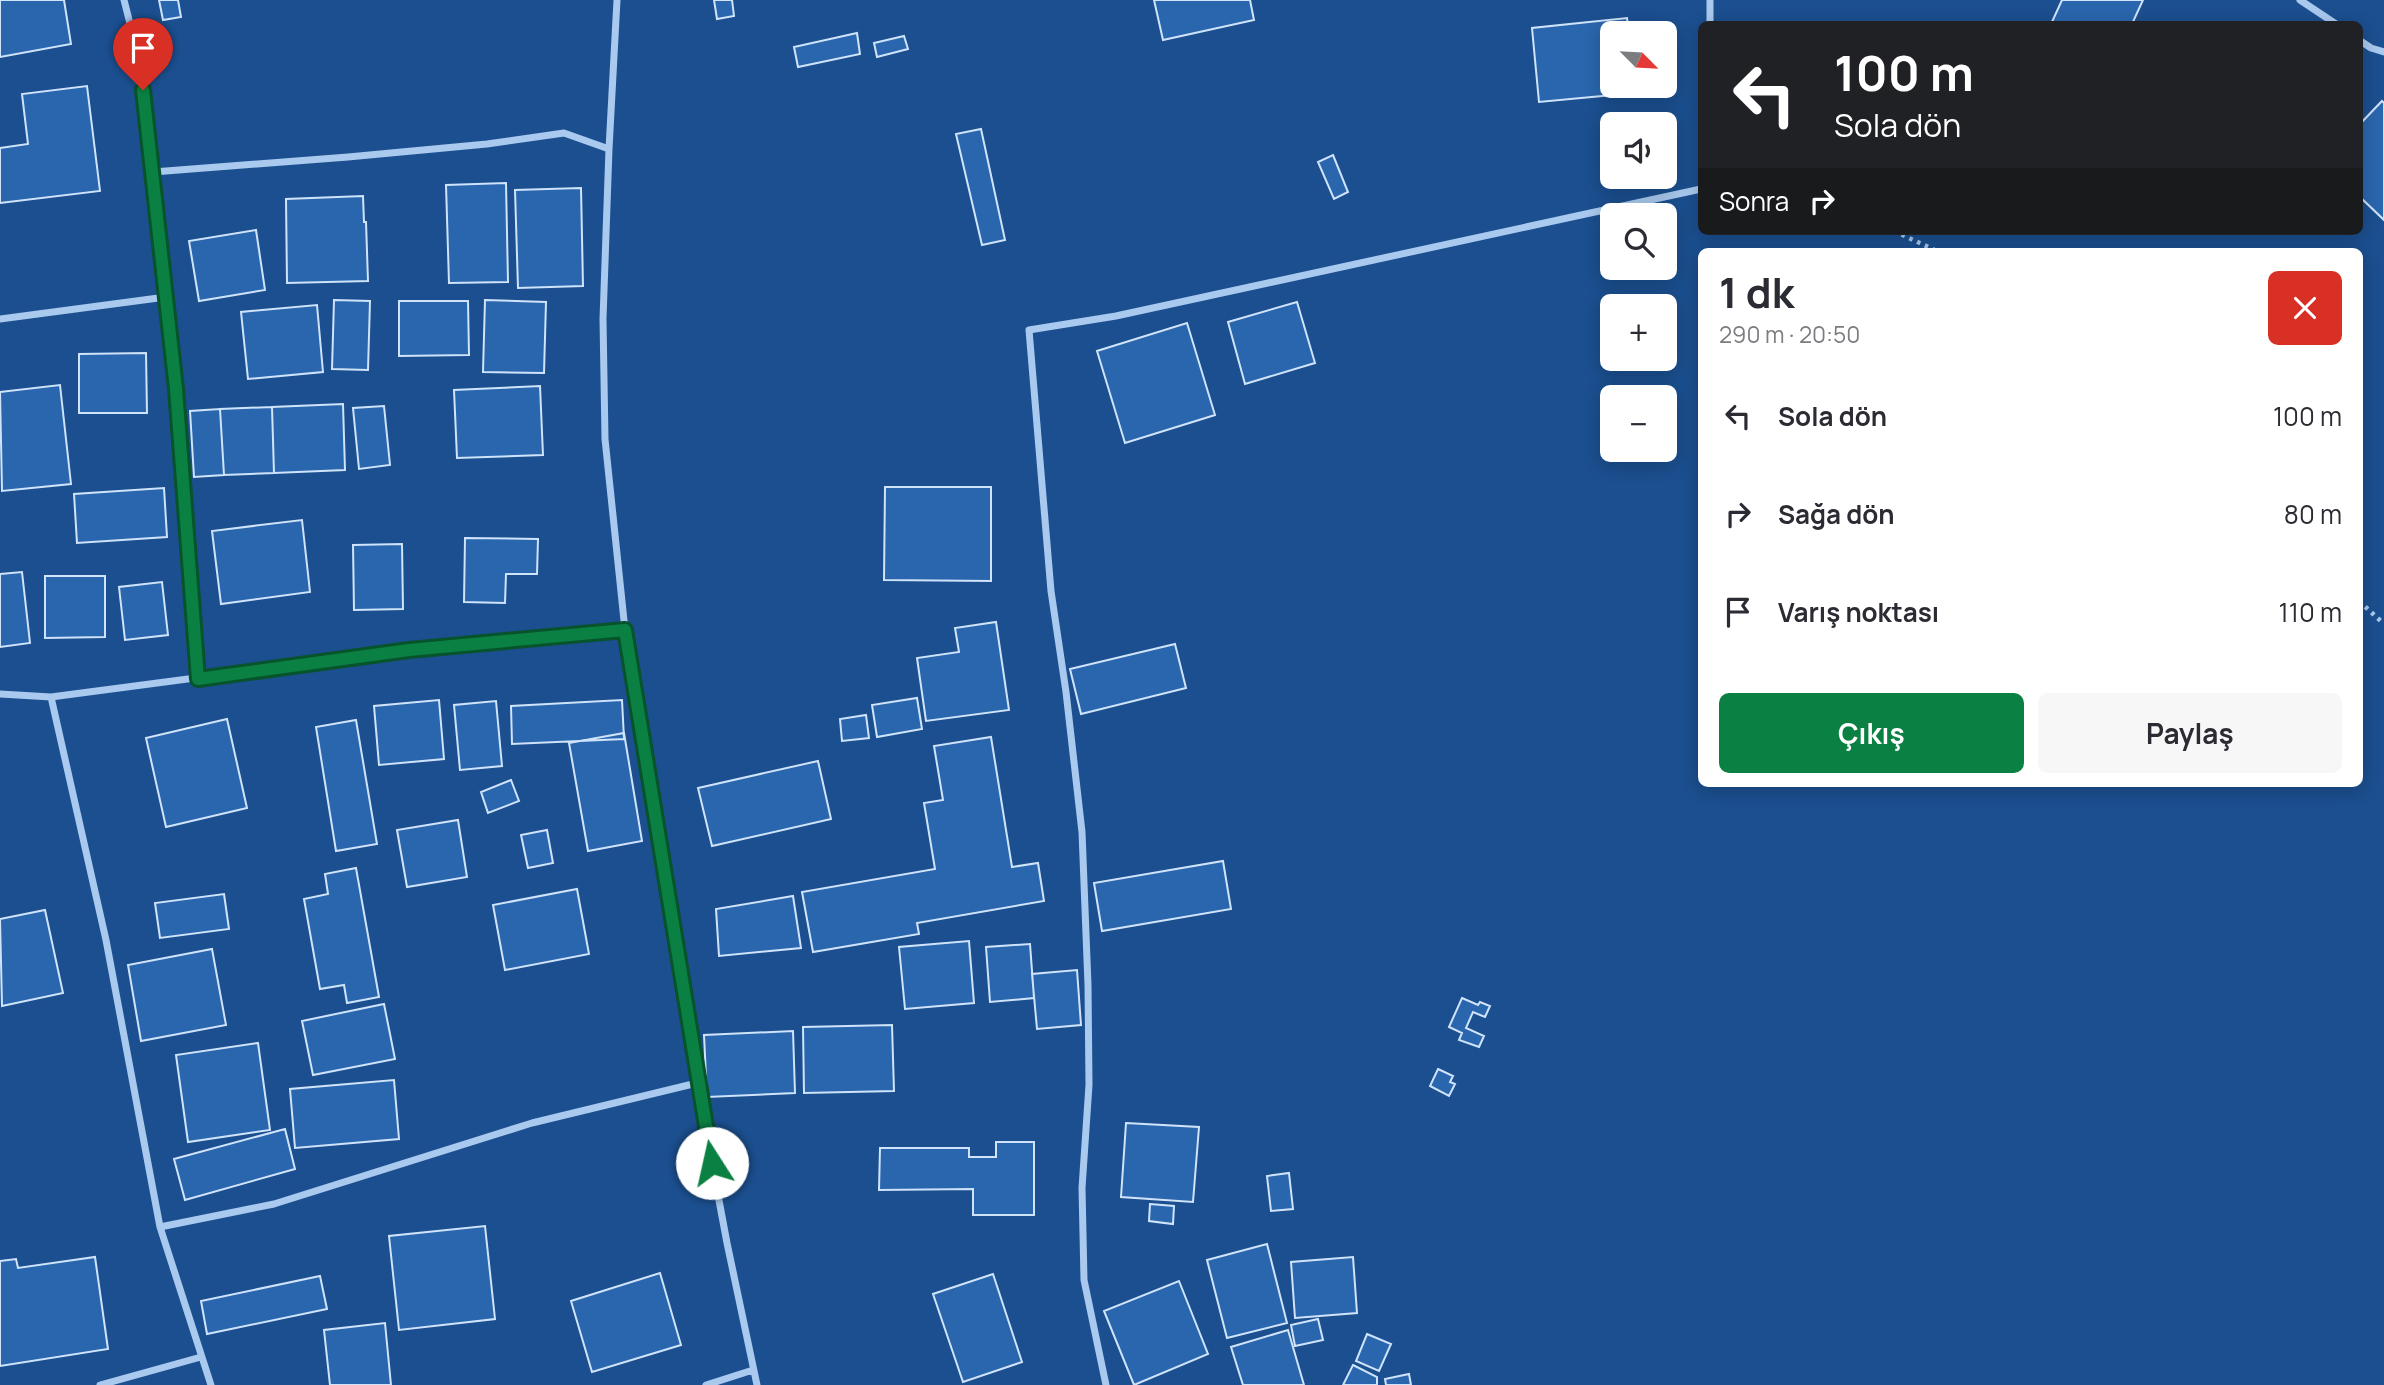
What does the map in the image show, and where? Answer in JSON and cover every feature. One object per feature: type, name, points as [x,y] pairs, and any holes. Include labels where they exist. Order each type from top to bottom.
[{"type":"street","points":[[124,0],[140,63],[153,172],[176,389],[198,679]]},
{"type":"street","points":[[617,0],[603,319],[605,439],[625,630],[697,1083],[757,1385]]},
{"type":"street","points":[[1710,0],[1710,21]]},
{"type":"street","points":[[2300,0],[2332,21]]},
{"type":"street","points":[[2363,43],[2384,52]]},
{"type":"street","points":[[153,172],[362,156],[487,144],[564,133],[609,149]]},
{"type":"street","points":[[1106,1385],[1084,1280],[1082,1188],[1089,1085],[1083,832],[1051,591],[1029,330],[1116,316],[1698,190]]},
{"type":"street","points":[[0,318],[166,298]]},
{"type":"street","points":[[0,694],[51,697],[409,650],[625,630]]},
{"type":"street","points":[[51,697],[106,940],[160,1227],[211,1385]]},
{"type":"street","points":[[160,1227],[274,1204],[532,1123],[697,1083]]},
{"type":"street","points":[[100,1385],[201,1357]]},
{"type":"street","points":[[706,1385],[753,1370]]},
{"type":"path","points":[[1903,235],[1930,248]]},
{"type":"path","points":[[2363,605],[2384,624]]},
{"type":"building","points":[[0,0],[64,0],[71,44],[0,57]]},
{"type":"building","points":[[159,0],[178,0],[181,17],[163,20]]},
{"type":"building","points":[[714,0],[732,0],[734,16],[717,19]]},
{"type":"building","points":[[1154,0],[1250,0],[1254,20],[1163,40]]},
{"type":"building","points":[[2062,0],[2143,0],[2133,21],[2052,21]]},
{"type":"building","points":[[1627,18],[1627,21],[1600,21],[1600,96],[1539,102],[1532,28]]},
{"type":"building","points":[[857,33],[860,54],[798,67],[794,47]]},
{"type":"building","points":[[904,36],[908,49],[877,57],[874,43]]},
{"type":"building","points":[[87,86],[100,191],[0,203],[0,148],[28,144],[22,94]]},
{"type":"building","points":[[2382,101],[2384,103],[2384,220],[2363,200],[2363,121]]},
{"type":"building","points":[[981,129],[1005,240],[982,245],[956,134]]},
{"type":"building","points":[[1333,155],[1348,192],[1334,199],[1318,162]]},
{"type":"building","points":[[506,183],[508,282],[449,283],[446,185]]},
{"type":"building","points":[[581,188],[583,286],[518,288],[515,190]]},
{"type":"building","points":[[363,196],[368,281],[287,283],[286,199]]},
{"type":"building","points":[[256,230],[265,290],[199,301],[189,241]]},
{"type":"building","points":[[334,300],[370,301],[368,370],[332,369]]},
{"type":"building","points":[[485,300],[546,302],[544,373],[483,372]]},
{"type":"building","points":[[399,301],[468,301],[469,355],[399,356]]},
{"type":"building","points":[[1297,302],[1315,363],[1245,384],[1228,322]]},
{"type":"building","points":[[317,305],[323,372],[248,379],[241,312]]},
{"type":"building","points":[[1187,323],[1215,415],[1125,443],[1097,351]]},
{"type":"building","points":[[146,353],[147,413],[79,413],[79,354]]},
{"type":"building","points":[[60,385],[71,484],[2,491],[0,392]]},
{"type":"building","points":[[540,386],[543,455],[457,458],[454,390]]},
{"type":"building","points":[[343,404],[345,470],[274,473],[272,407]]},
{"type":"building","points":[[384,406],[390,465],[359,469],[353,408]]},
{"type":"building","points":[[272,407],[274,473],[224,475],[220,409]]},
{"type":"building","points":[[220,409],[224,475],[194,477],[190,411]]},
{"type":"building","points":[[885,487],[991,487],[991,581],[884,580]]},
{"type":"building","points":[[164,488],[167,537],[77,543],[74,494]]},
{"type":"building","points":[[302,520],[310,592],[221,604],[212,531]]},
{"type":"building","points":[[465,538],[538,539],[537,574],[506,574],[505,603],[464,602]]},
{"type":"building","points":[[402,544],[403,609],[354,610],[353,545]]},
{"type":"building","points":[[22,572],[30,643],[0,647],[0,574]]},
{"type":"building","points":[[45,576],[105,576],[105,637],[45,638]]},
{"type":"building","points":[[162,582],[168,635],[125,640],[119,587]]},
{"type":"building","points":[[996,622],[1009,710],[926,721],[917,658],[959,652],[955,628]]},
{"type":"building","points":[[1175,644],[1186,688],[1081,714],[1070,669]]},
{"type":"building","points":[[917,698],[922,729],[877,737],[872,705]]},
{"type":"building","points":[[439,700],[444,759],[379,765],[374,706]]},
{"type":"building","points":[[622,700],[624,739],[512,744],[511,706]]},
{"type":"building","points":[[496,701],[502,766],[460,770],[454,705]]},
{"type":"building","points":[[866,715],[869,738],[842,741],[840,719]]},
{"type":"building","points":[[227,719],[247,808],[166,827],[146,738]]},
{"type":"building","points":[[356,720],[377,844],[336,851],[316,727]]},
{"type":"building","points":[[624,733],[642,841],[588,851],[569,743]]},
{"type":"building","points":[[991,737],[1012,867],[1038,863],[1044,901],[917,923],[919,934],[813,952],[802,892],[935,869],[924,803],[943,800],[934,746]]},
{"type":"building","points":[[818,761],[831,819],[712,846],[698,788]]},
{"type":"building","points":[[511,780],[519,801],[488,813],[481,792]]},
{"type":"building","points":[[458,820],[467,877],[407,887],[397,830]]},
{"type":"building","points":[[547,830],[553,863],[528,868],[521,835]]},
{"type":"building","points":[[1223,861],[1231,909],[1102,931],[1094,883]]},
{"type":"building","points":[[356,868],[379,997],[347,1003],[344,985],[320,989],[304,899],[328,894],[325,874]]},
{"type":"building","points":[[577,889],[589,954],[505,970],[493,905]]},
{"type":"building","points":[[224,894],[229,929],[160,938],[155,903]]},
{"type":"building","points":[[793,896],[801,948],[719,956],[716,909]]},
{"type":"building","points":[[45,910],[63,993],[2,1006],[0,919]]},
{"type":"building","points":[[969,941],[974,1003],[905,1009],[899,947]]},
{"type":"building","points":[[1030,944],[1034,998],[990,1002],[986,947]]},
{"type":"building","points":[[212,949],[226,1025],[141,1041],[128,965]]},
{"type":"building","points":[[1077,970],[1081,1025],[1037,1029],[1032,974]]},
{"type":"building","points":[[1462,998],[1478,1005],[1480,1002],[1490,1006],[1485,1017],[1473,1012],[1466,1028],[1484,1036],[1479,1047],[1459,1040],[1462,1033],[1449,1027]]},
{"type":"building","points":[[384,1004],[395,1059],[313,1075],[302,1021]]},
{"type":"building","points":[[892,1025],[894,1091],[804,1093],[803,1027]]},
{"type":"building","points":[[793,1031],[795,1093],[707,1097],[704,1035]]},
{"type":"building","points":[[258,1043],[270,1130],[188,1142],[176,1055]]},
{"type":"building","points":[[1438,1069],[1453,1076],[1450,1082],[1455,1084],[1449,1096],[1430,1086]]},
{"type":"building","points":[[394,1080],[399,1139],[295,1148],[290,1089]]},
{"type":"building","points":[[1126,1123],[1199,1127],[1193,1202],[1121,1197]]},
{"type":"building","points":[[285,1129],[295,1169],[185,1200],[174,1159]]},
{"type":"building","points":[[996,1142],[1034,1142],[1034,1215],[973,1215],[973,1189],[879,1190],[880,1148],[969,1148],[969,1157],[996,1157]]},
{"type":"building","points":[[1289,1173],[1293,1209],[1271,1211],[1267,1176]]},
{"type":"building","points":[[1150,1204],[1174,1206],[1173,1224],[1149,1221]]},
{"type":"building","points":[[485,1226],[495,1319],[399,1330],[389,1236]]},
{"type":"building","points":[[1267,1244],[1287,1323],[1227,1338],[1207,1260]]},
{"type":"building","points":[[95,1257],[108,1349],[0,1366],[0,1261],[16,1259],[18,1268]]},
{"type":"building","points":[[1353,1257],[1357,1313],[1295,1318],[1291,1262]]},
{"type":"building","points":[[660,1273],[681,1345],[592,1372],[571,1301]]},
{"type":"building","points":[[993,1274],[1022,1362],[963,1382],[933,1294]]},
{"type":"building","points":[[320,1276],[327,1309],[207,1334],[201,1301]]},
{"type":"building","points":[[1179,1281],[1208,1354],[1134,1385],[1104,1311]]},
{"type":"building","points":[[1318,1319],[1323,1340],[1295,1346],[1291,1325]]},
{"type":"building","points":[[385,1323],[391,1385],[330,1385],[324,1330]]},
{"type":"building","points":[[1288,1330],[1304,1385],[1243,1385],[1231,1347]]},
{"type":"building","points":[[1367,1334],[1391,1344],[1379,1371],[1356,1361]]},
{"type":"building","points":[[1353,1365],[1377,1377],[1377,1385],[1343,1385]]},
{"type":"building","points":[[1409,1374],[1411,1385],[1386,1385],[1385,1379]]},
{"type":"route","points":[[143,90],[176,389],[198,679],[409,650],[625,630],[712,1163]]}]
